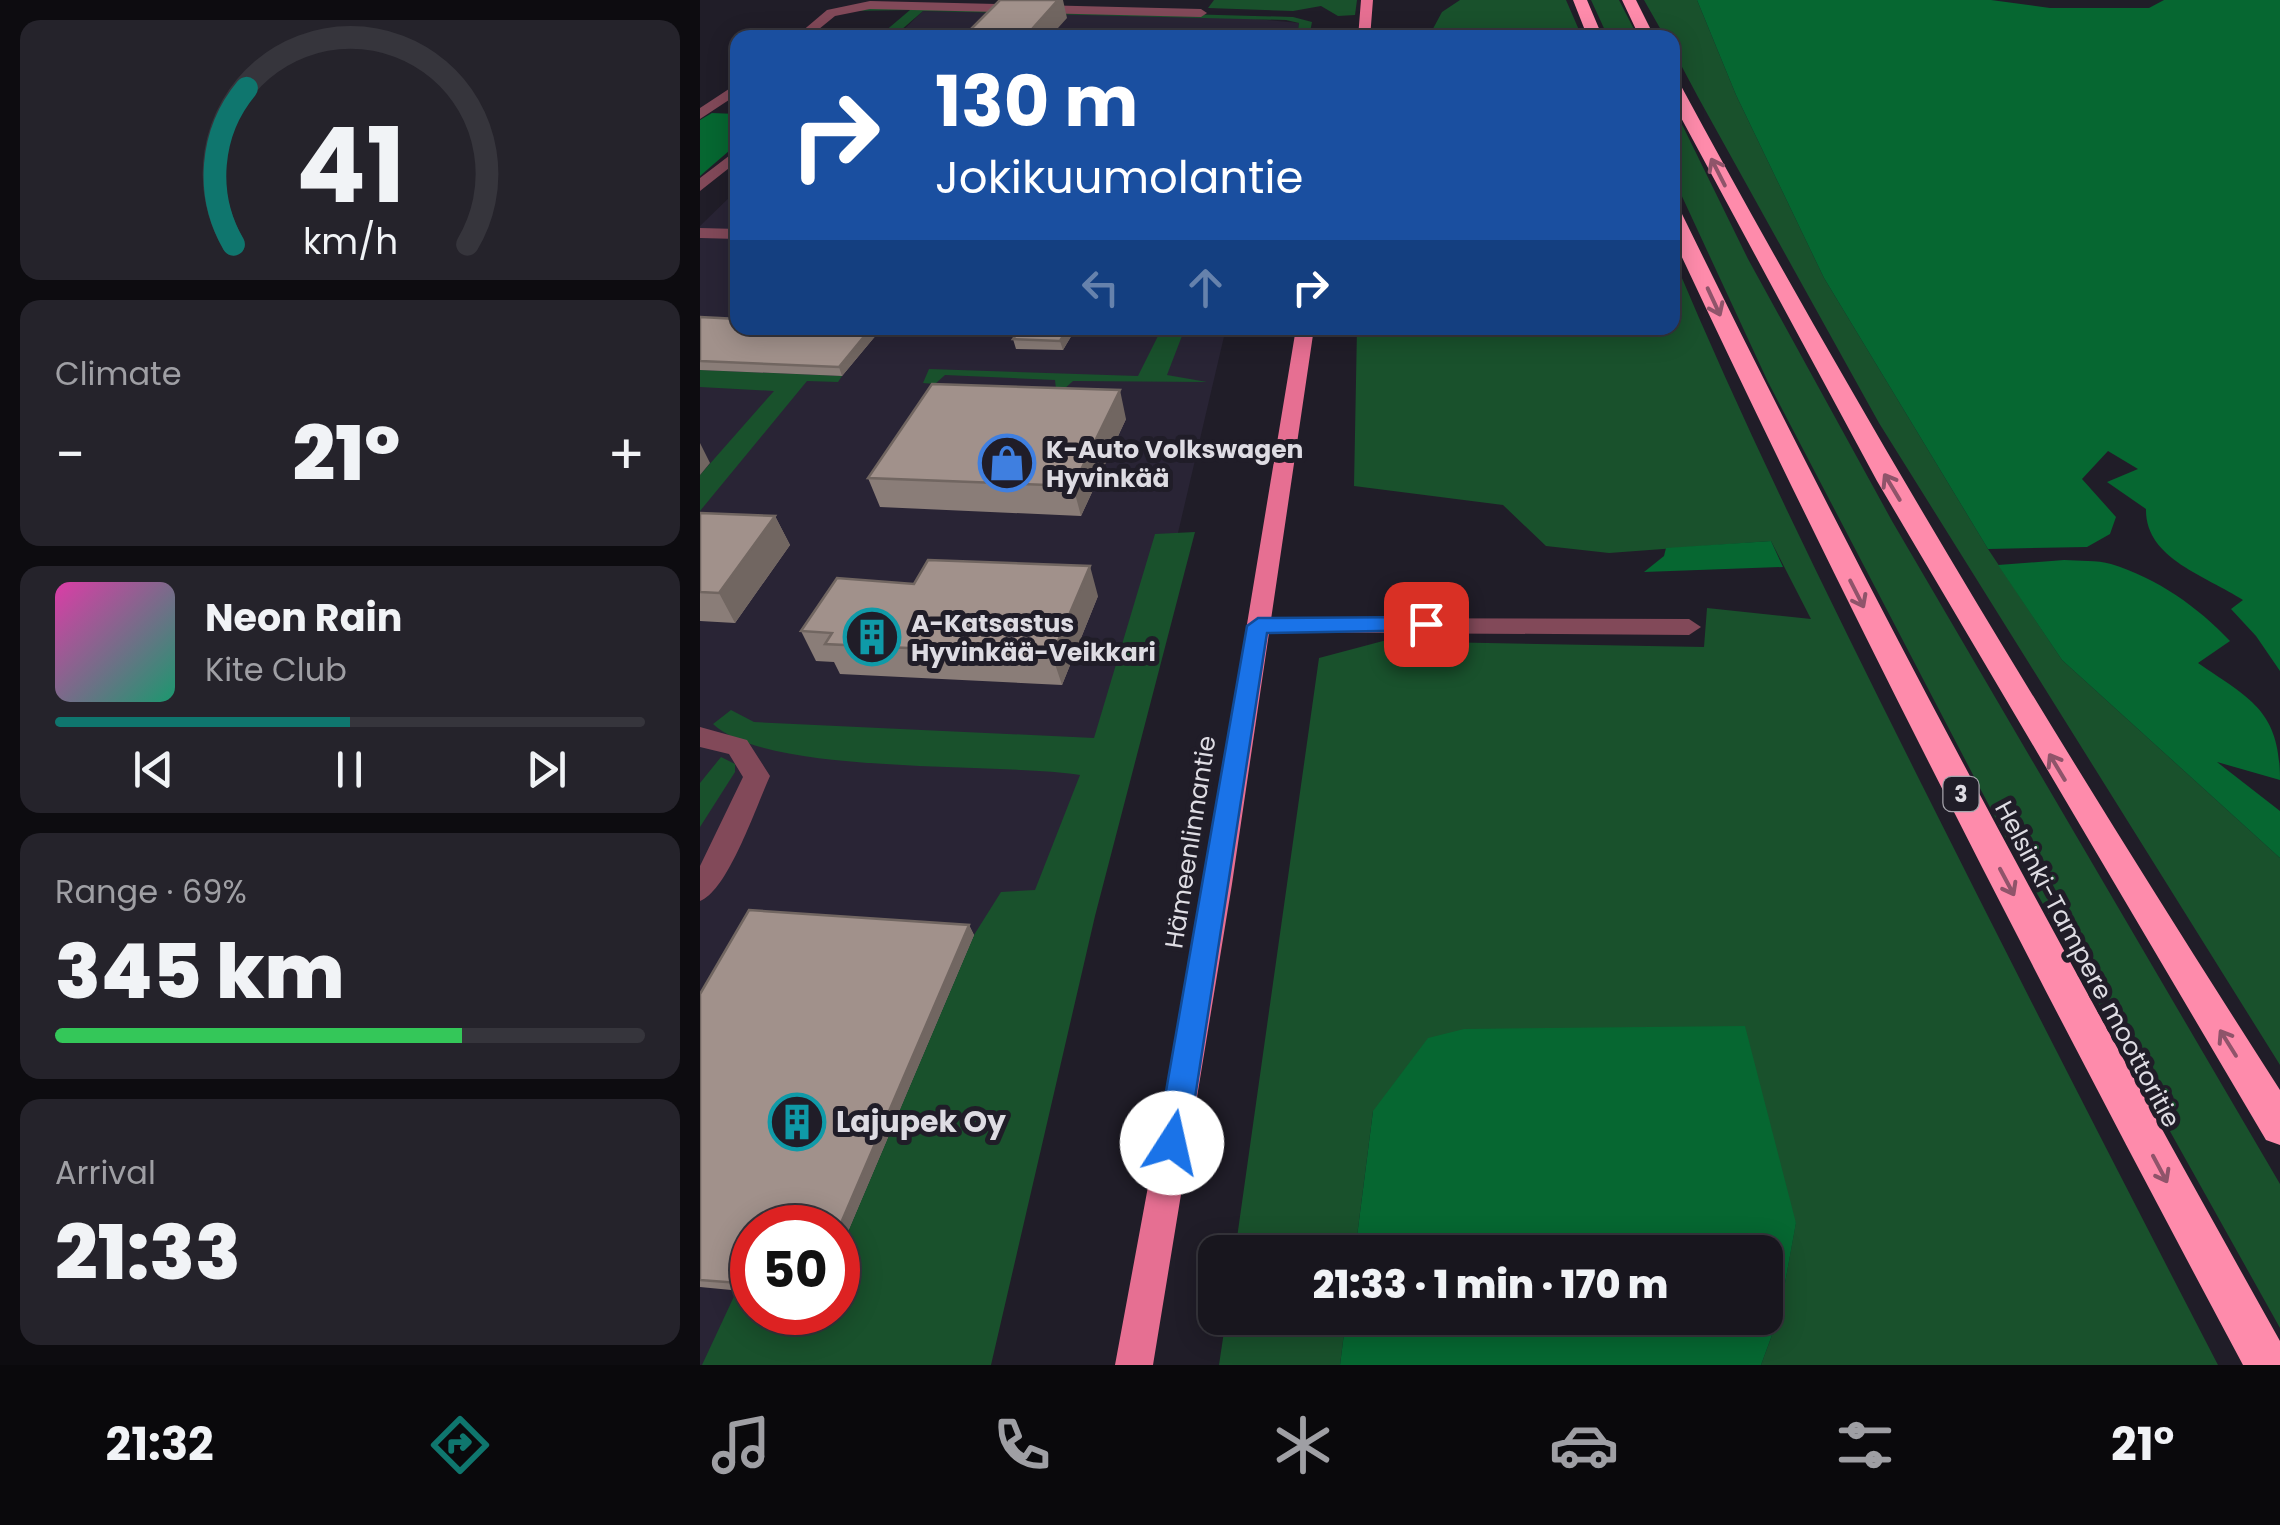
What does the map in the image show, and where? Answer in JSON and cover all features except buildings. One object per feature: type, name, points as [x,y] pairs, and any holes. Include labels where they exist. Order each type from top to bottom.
[{"type":"highway","points":[[1580,0],[1593,30]]},
{"type":"highway","points":[[1629,0],[1644,30]]},
{"type":"highway","points":[[1680,99],[1872,452],[2076,799],[2280,1126]]},
{"type":"highway","name":"Helsinki-Tampere moottoritie","points":[[1680,231],[1780,443],[1858,596],[2030,926],[2268,1365]]},
{"type":"main road","points":[[1365,30],[1367,0]]},
{"type":"main road","name":"Hämeenlinnantie","points":[[1134,1365],[1304,335]]},
{"type":"street","points":[[810,30],[832,12],[870,4],[1201,12]]},
{"type":"street","points":[[707,111],[730,93]]},
{"type":"street","points":[[700,186],[730,160]]},
{"type":"street","points":[[700,233],[730,234]]},
{"type":"street","points":[[1258,626],[1689,627]]},
{"type":"street","points":[[700,737],[738,748],[756,776],[713,870],[700,889]]},
{"type":"shaded area","points":[[923,11],[1245,18],[1299,23],[1298,30],[903,30]]},
{"type":"shaded area","points":[[730,197],[730,335],[1224,335],[983,1365],[700,1365],[700,226]]},
{"type":"green space","points":[[1214,0],[1357,0],[1355,15],[1338,16],[1321,6],[1293,11],[1208,8]]},
{"type":"green space","points":[[1460,0],[1566,0],[1579,30],[1432,30],[1442,12]]},
{"type":"green space","points":[[1591,0],[1619,0],[1634,30],[1605,30]]},
{"type":"green space","points":[[1644,0],[1697,0],[1736,95],[1824,278],[1988,549],[2062,660],[2280,858],[2280,1065],[1879,423],[1680,63],[1680,30],[1661,30]]},
{"type":"green space","points":[[1697,0],[1991,0],[2050,8],[2149,8],[2164,0],[2280,0],[2280,671],[2231,609],[2243,600],[2167,553],[2148,526],[2146,509],[2107,482],[2138,469],[2108,451],[2082,479],[2116,517],[2110,534],[2087,547],[1988,549],[1824,278],[1736,95]]},
{"type":"green space","points":[[904,6],[1293,17],[1312,22],[1310,30],[1298,30],[1299,23],[1286,20],[923,11],[901,30],[886,30],[910,10],[847,11]]},
{"type":"green space","points":[[712,113],[730,114],[730,150],[700,176],[700,120]]},
{"type":"green space","points":[[1680,120],[1748,259],[1892,521],[2280,1184],[2280,1328],[2006,838],[1768,382],[1680,192]]},
{"type":"green space","points":[[1680,273],[1762,457],[1857,654],[2218,1365],[1761,1365],[1772,1335],[1783,1335],[1783,1294],[1796,1222],[1373,1111],[1357,1235],[1237,1235],[1319,658],[1383,641],[1704,647],[1707,608],[1811,619],[1771,541],[1609,553],[1546,546],[1503,505],[1354,486],[1357,335],[1680,335]]},
{"type":"green space","points":[[1158,335],[1182,335],[1167,375],[1207,382],[1073,381],[1064,389],[1056,389],[1055,380],[945,375],[935,384],[923,383],[929,369],[1138,376]]},
{"type":"green space","points":[[700,370],[842,376],[838,382],[807,381],[700,511],[700,475],[774,391],[700,387]]},
{"type":"green space","points":[[1195,532],[1095,916],[991,1365],[702,1365],[730,1305],[730,1335],[860,1335],[859,1205],[974,935],[1001,892],[1035,890],[1080,775],[832,760],[741,741],[713,724],[731,710],[754,722],[1094,738],[1155,534]]},
{"type":"green space","points":[[1771,541],[1783,567],[1644,572],[1664,556],[1666,548]]},
{"type":"green space","points":[[2064,560],[2106,563],[2144,577],[2190,605],[2230,641],[2198,663],[2247,697],[2268,722],[2279,756],[2280,780],[2217,762],[2280,811],[2280,858],[2062,660],[1998,565]]},
{"type":"green space","points":[[721,757],[735,764],[735,772],[700,827],[700,783]]},
{"type":"green space","points":[[1745,1026],[1796,1223],[1783,1294],[1783,1235],[1357,1235],[1373,1111],[1428,1038],[1464,1029]]},
{"type":"green space","points":[[1223,1335],[1344,1335],[1340,1365],[1219,1365]]},
{"type":"green space","points":[[1344,1335],[1772,1335],[1761,1365],[1340,1365]]},
{"type":"place","name":"K-Auto Volkswagen Hyvinkää","points":[[1007,463]]},
{"type":"place","name":"A-Katsastus Hyvinkää-Veikkari","points":[[872,637]]},
{"type":"place","name":"Lajupek Oy","points":[[797,1122]]},
{"type":"route","points":[[1172,1143],[1258,626],[1426,624]]}]
